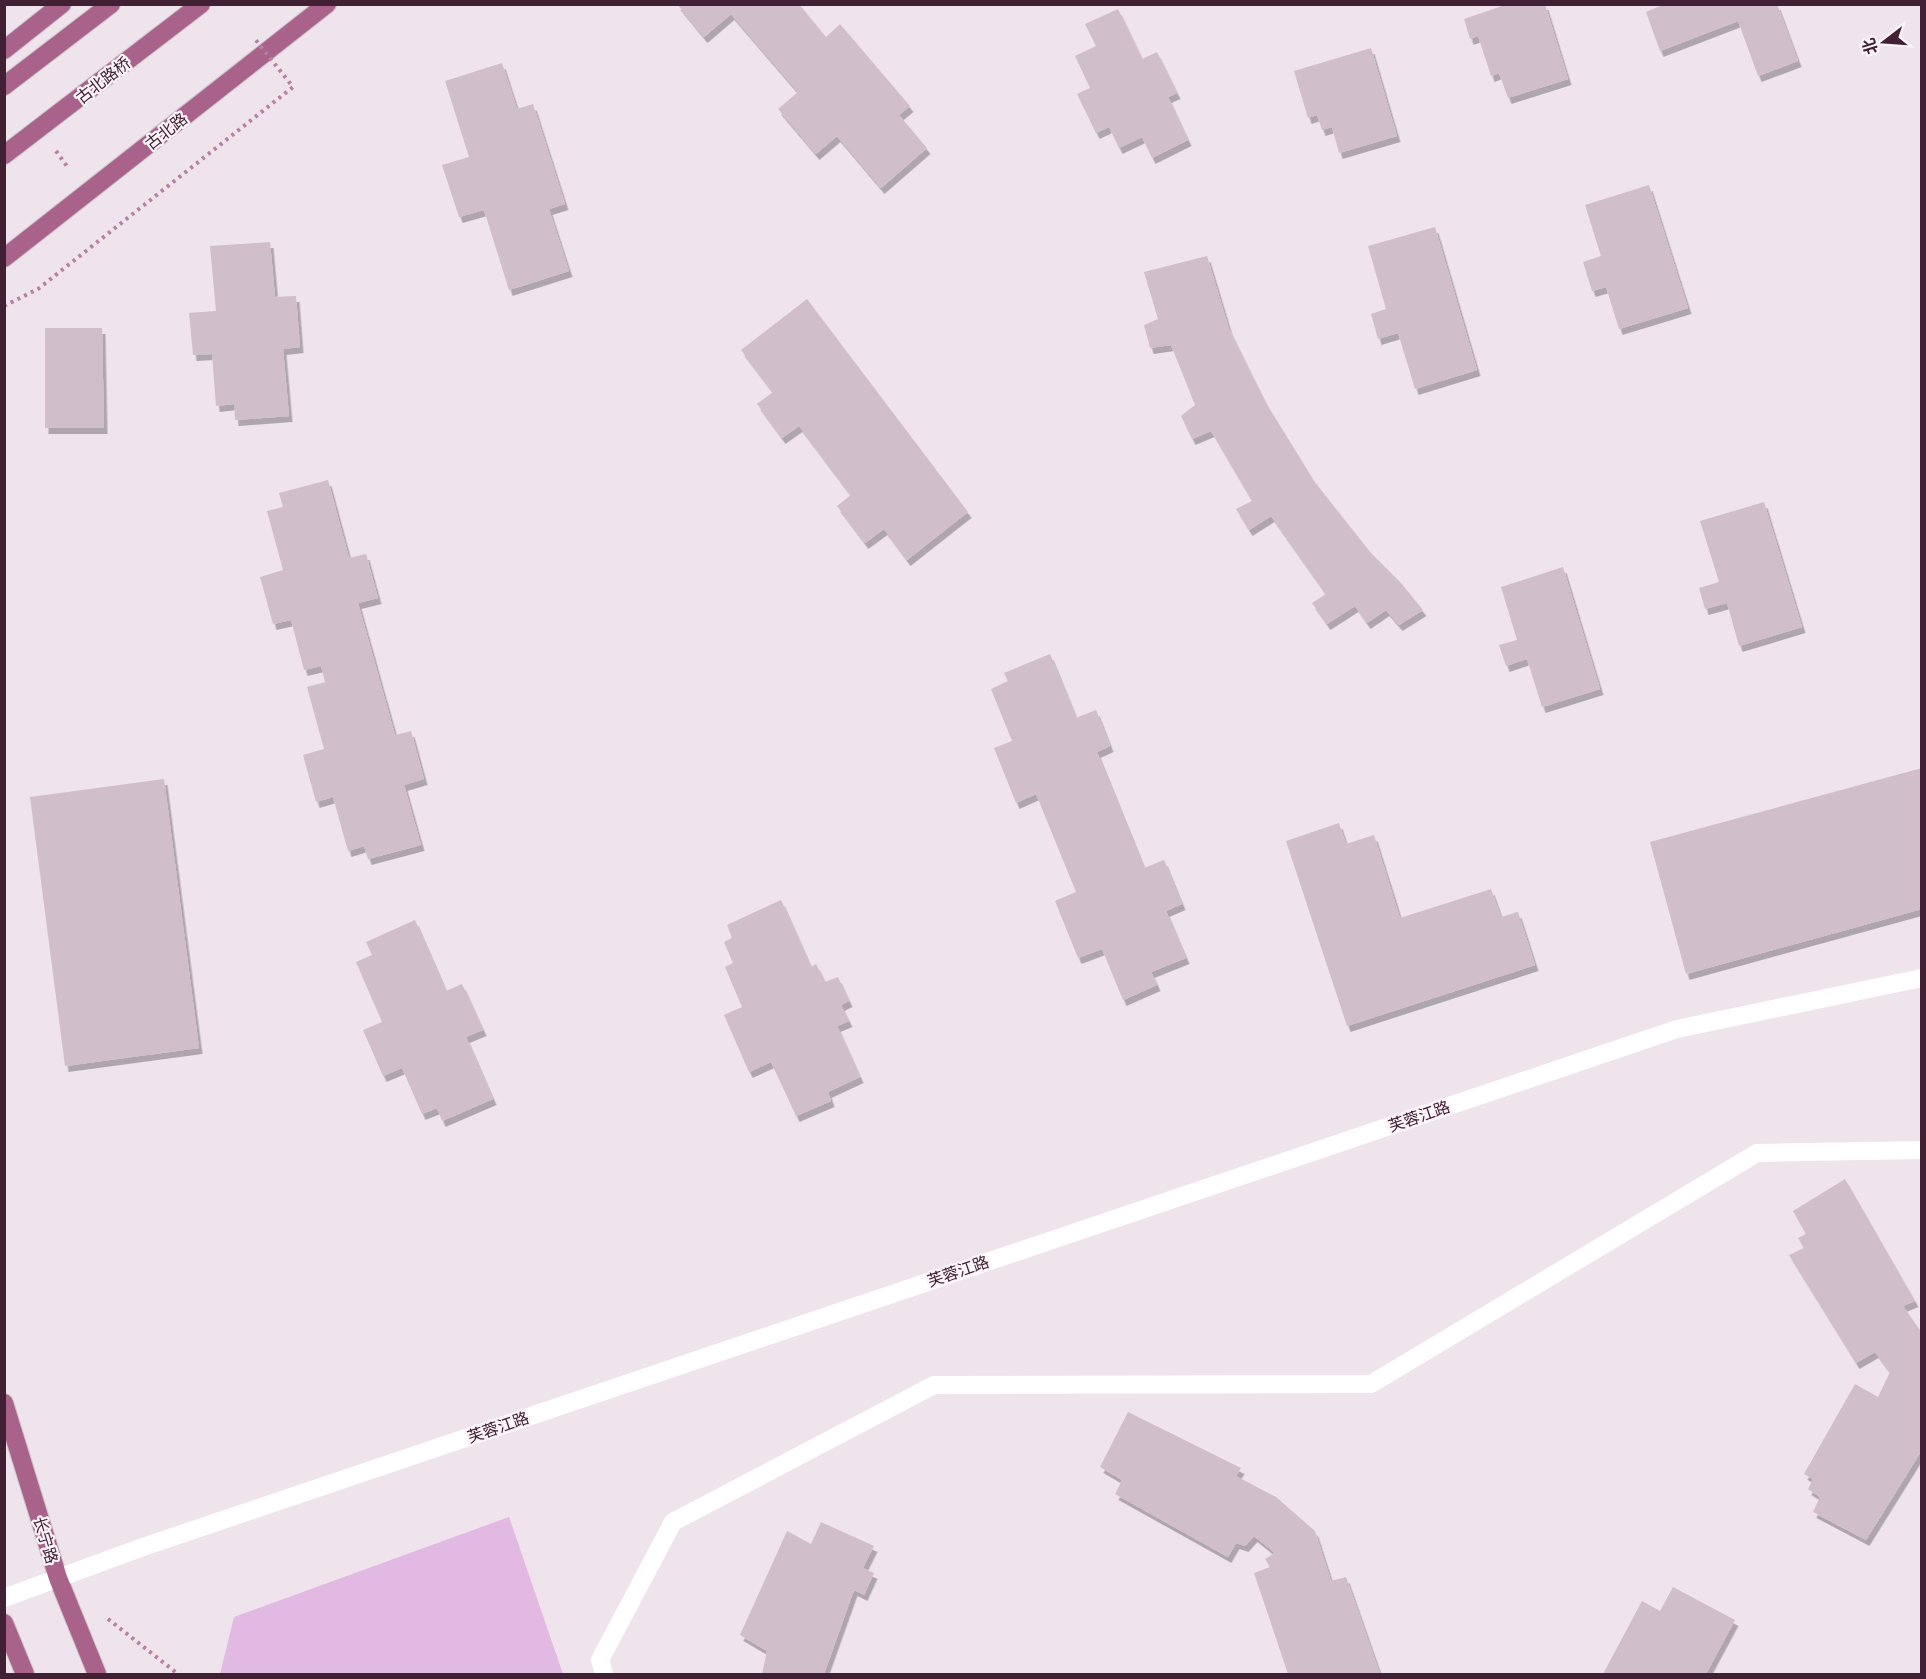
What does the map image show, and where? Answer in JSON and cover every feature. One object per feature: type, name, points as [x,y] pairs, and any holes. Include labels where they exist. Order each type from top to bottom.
[{"type":"main road","points":[[4,50],[62,4]]},
{"type":"main road","points":[[4,86],[111,4]]},
{"type":"main road","name":"古北路桥","points":[[4,155],[201,4]]},
{"type":"main road","name":"古北路","points":[[4,258],[327,4]]},
{"type":"main road","name":"长宁路","points":[[4,1403],[58,1578],[97,1674]]},
{"type":"main road","points":[[4,1623],[25,1674]]},
{"type":"street","name":"芙蓉江路","points":[[4,1598],[143,1546],[1677,1029],[1922,978]]},
{"type":"street","points":[[604,1674],[600,1660],[673,1522],[934,1386],[1371,1384],[1757,1153],[1922,1150]]},
{"type":"path","points":[[4,306],[38,289],[293,87],[255,39]]},
{"type":"path","points":[[104,1615],[178,1674]]},
{"type":"shaded area","points":[[509,1517],[563,1674],[220,1674],[234,1617]]},
{"type":"building","points":[[677,4],[799,4],[826,37],[840,24],[910,106],[899,115],[927,148],[881,188],[837,136],[816,154],[778,109],[798,92],[731,14],[704,37]]},
{"type":"building","points":[[1508,4],[1545,4],[1568,79],[1508,98],[1499,73],[1491,76],[1478,36],[1470,39],[1464,19]]},
{"type":"building","points":[[1665,4],[1777,4],[1798,61],[1758,76],[1738,21],[1660,51],[1646,12]]},
{"type":"building","points":[[1118,9],[1142,59],[1157,52],[1177,93],[1168,97],[1188,140],[1152,158],[1142,137],[1119,148],[1109,127],[1096,133],[1077,94],[1090,88],[1075,56],[1096,46],[1085,24]]},
{"type":"building","points":[[1371,48],[1397,136],[1339,153],[1332,127],[1322,130],[1317,115],[1308,118],[1294,71]]},
{"type":"building","points":[[502,63],[517,109],[533,104],[565,204],[549,209],[569,271],[509,290],[484,210],[459,217],[442,165],[469,157],[445,81]]},
{"type":"building","points":[[1649,185],[1688,308],[1619,329],[1606,287],[1592,291],[1583,262],[1601,256],[1585,205]]},
{"type":"building","points":[[1435,227],[1477,370],[1415,389],[1398,333],[1378,339],[1371,314],[1386,309],[1368,246]]},
{"type":"building","points":[[270,242],[275,297],[296,296],[300,347],[283,349],[289,416],[235,420],[234,404],[216,406],[212,354],[193,355],[189,313],[216,311],[210,246]]},
{"type":"building","points":[[1207,256],[1229,329],[1264,400],[1314,481],[1371,553],[1401,583],[1423,610],[1399,625],[1386,610],[1367,623],[1355,606],[1327,624],[1312,603],[1326,594],[1271,516],[1249,530],[1236,509],[1252,501],[1211,431],[1192,439],[1181,416],[1195,405],[1171,345],[1150,348],[1144,325],[1158,319],[1144,272]]},
{"type":"building","points":[[807,299],[968,512],[907,560],[884,529],[865,543],[837,506],[851,495],[799,426],[782,438],[757,404],[773,392],[741,350]]},
{"type":"building","points":[[45,328],[102,328],[104,428],[45,428]]},
{"type":"building","points":[[328,480],[349,558],[366,554],[378,598],[358,603],[395,735],[411,731],[424,779],[404,785],[421,845],[368,859],[364,846],[348,851],[333,797],[316,802],[303,755],[324,749],[307,687],[325,682],[321,666],[304,670],[291,620],[273,624],[260,577],[283,570],[267,511],[283,507],[279,493]]},
{"type":"building","points":[[1764,502],[1802,627],[1739,646],[1727,603],[1705,609],[1699,588],[1719,582],[1700,521]]},
{"type":"building","points":[[1563,567],[1600,689],[1542,707],[1527,659],[1506,666],[1499,645],[1517,640],[1501,587]]},
{"type":"building","points":[[1050,654],[1076,718],[1096,710],[1110,746],[1097,752],[1144,868],[1164,860],[1182,904],[1166,911],[1186,958],[1151,972],[1157,985],[1123,1000],[1102,949],[1078,958],[1055,901],[1076,892],[1036,794],[1016,803],[994,748],[1012,741],[991,689],[1008,681],[1004,673]]},
{"type":"building","points":[[1922,768],[1922,909],[1686,974],[1650,842]]},
{"type":"building","points":[[164,779],[199,1048],[65,1066],[30,797]]},
{"type":"building","points":[[1339,823],[1346,844],[1374,835],[1400,918],[1491,889],[1501,917],[1518,912],[1535,965],[1347,1026],[1286,841]]},
{"type":"building","points":[[781,900],[811,967],[816,964],[825,982],[838,977],[849,1001],[841,1005],[849,1021],[837,1026],[860,1077],[828,1092],[831,1101],[796,1116],[771,1062],[749,1072],[724,1015],[742,1007],[725,967],[733,963],[724,942],[732,938],[727,925]]},
{"type":"building","points":[[415,920],[446,991],[462,984],[483,1030],[466,1037],[493,1099],[442,1121],[437,1108],[422,1114],[402,1068],[383,1076],[363,1030],[382,1022],[356,962],[372,955],[366,942]]},
{"type":"building","points":[[1845,1179],[1915,1301],[1903,1306],[1922,1333],[1922,1421],[1919,1425],[1922,1427],[1922,1450],[1866,1540],[1813,1512],[1820,1497],[1808,1489],[1813,1479],[1804,1474],[1855,1384],[1878,1397],[1890,1372],[1875,1352],[1856,1363],[1789,1255],[1804,1248],[1798,1238],[1806,1234],[1793,1211]]},
{"type":"building","points":[[1128,1412],[1241,1468],[1236,1476],[1276,1497],[1315,1531],[1331,1581],[1346,1577],[1380,1674],[1288,1674],[1254,1573],[1270,1567],[1265,1559],[1275,1553],[1254,1536],[1245,1546],[1236,1543],[1228,1557],[1115,1494],[1122,1480],[1100,1467]]},
{"type":"building","points":[[821,1522],[874,1546],[863,1568],[874,1573],[864,1595],[854,1590],[824,1674],[815,1672],[815,1674],[762,1674],[767,1651],[740,1635],[787,1531],[811,1544]]},
{"type":"building","points":[[1673,1587],[1735,1620],[1706,1674],[1603,1674],[1642,1601],[1660,1611]]}]
